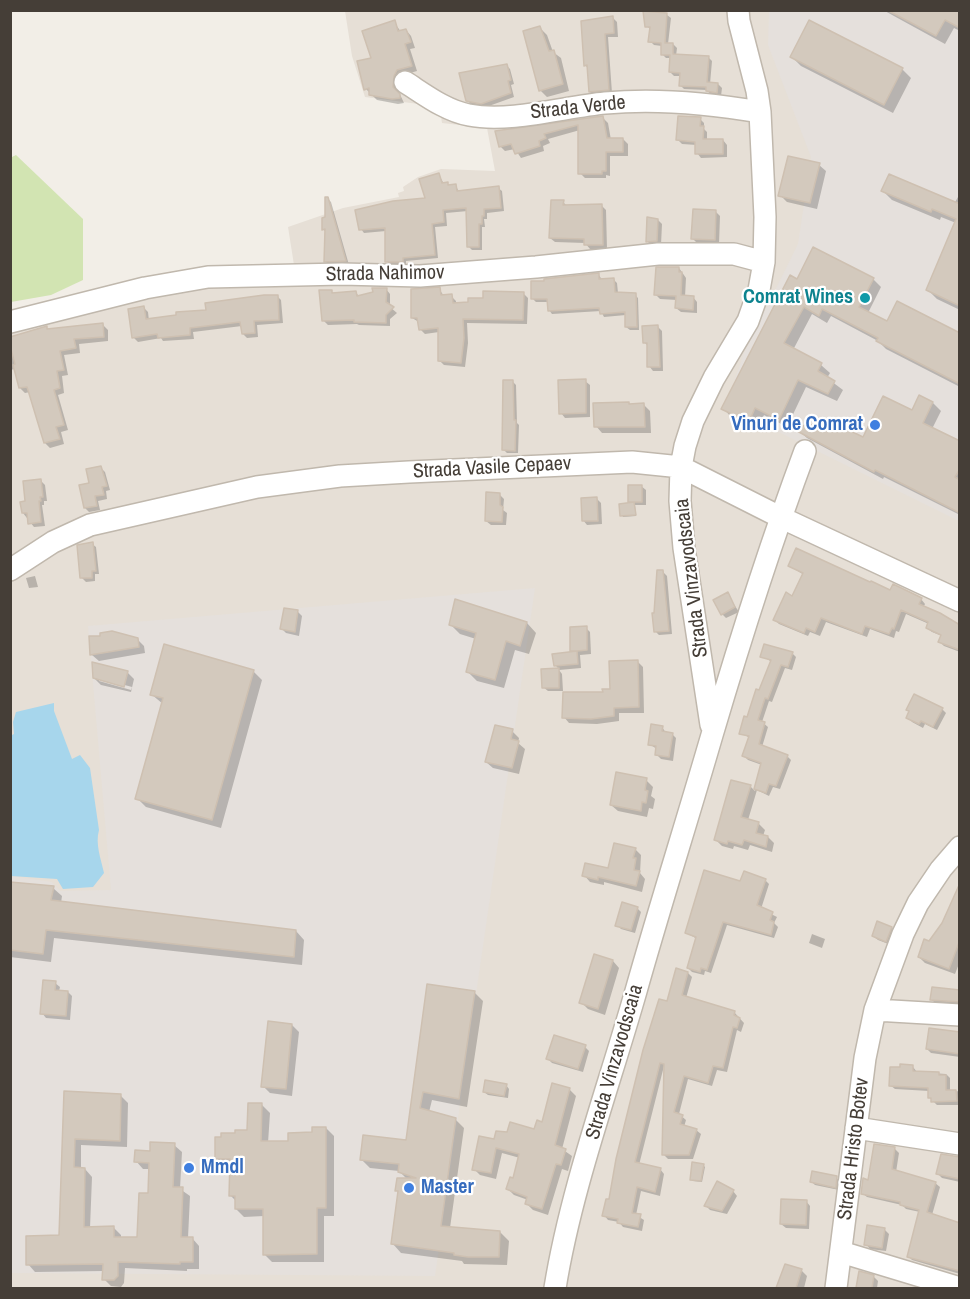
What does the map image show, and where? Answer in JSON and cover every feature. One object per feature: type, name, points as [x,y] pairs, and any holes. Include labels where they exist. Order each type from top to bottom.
[{"type":"street","name":"Strada Vinzavodscaia","points":[[712,734],[684,548],[680,501],[681,467],[693,421],[714,378],[748,321],[759,290],[764,262],[765,217],[760,112],[738,10]]},
{"type":"street","name":"Strada Verde","points":[[405,82],[466,115],[489,118],[607,103],[661,100],[709,104],[760,112]]},
{"type":"street","name":"Strada Nahimov","points":[[10,322],[145,288],[208,277],[342,274],[420,276],[658,254],[734,254],[764,262]]},
{"type":"street","name":"Strada Vinzavodscaia","points":[[555,1288],[561,1251],[579,1184],[678,844],[780,517],[805,452]]},
{"type":"street","name":"Strada Vasile Cepaev","points":[[10,570],[53,542],[90,525],[273,484],[340,476],[632,462],[681,467],[780,517],[960,601]]},
{"type":"street","name":"Strada Hristo Botev","points":[[836,1288],[856,1128],[875,1010],[903,934],[918,903],[941,869],[960,847]]},
{"type":"street","points":[[875,1010],[960,1016]]},
{"type":"street","points":[[856,1128],[960,1144]]},
{"type":"street","points":[[841,1252],[960,1287]]},
{"type":"shaded area","points":[[345,11],[959,11],[959,1288],[11,1288],[10,312],[294,265],[288,227],[343,208],[399,197],[398,193],[404,191],[403,187],[418,177],[441,169],[495,171],[487,128],[442,123],[440,111],[426,105],[365,97],[352,56]]},
{"type":"shaded area","name":"Comrat Wines","points":[[769,11],[959,11],[959,521],[726,406],[744,353],[798,244],[811,157],[768,45]]},
{"type":"shaded area","points":[[535,588],[435,1276],[11,1273],[11,876],[52,882],[60,891],[111,890],[88,626]]},
{"type":"green space","points":[[16,155],[83,219],[83,280],[51,295],[11,302],[10,158]]},
{"type":"water","points":[[54,703],[54,711],[72,759],[80,755],[90,768],[99,830],[98,846],[104,873],[93,887],[63,889],[57,879],[11,876],[10,736],[14,734],[13,722],[16,712]]},
{"type":"building","points":[[887,10],[960,10],[960,28],[945,20],[936,36]]},
{"type":"building","points":[[643,11],[667,13],[665,43],[673,43],[673,54],[709,56],[707,82],[718,83],[717,93],[706,91],[706,87],[679,86],[680,73],[669,72],[670,55],[661,55],[661,43],[648,42],[650,27],[645,27]]},
{"type":"building","points":[[613,16],[614,33],[605,34],[609,90],[589,92],[587,65],[584,66],[581,21]]},
{"type":"building","points":[[395,20],[398,31],[406,29],[411,42],[405,44],[412,66],[397,70],[394,76],[393,87],[400,94],[400,98],[369,95],[369,88],[364,90],[357,61],[371,58],[362,31]]},
{"type":"building","points":[[809,20],[903,68],[884,105],[790,57]]},
{"type":"building","points":[[540,26],[549,51],[554,50],[563,84],[539,91],[523,31]]},
{"type":"building","points":[[507,64],[511,93],[481,104],[466,101],[459,73]]},
{"type":"building","points":[[603,116],[607,138],[623,138],[623,152],[606,152],[606,171],[602,171],[602,174],[578,174],[578,125],[544,134],[546,138],[539,141],[540,146],[515,154],[511,144],[499,147],[495,131]]},
{"type":"building","points":[[678,116],[701,117],[700,126],[704,126],[703,139],[723,139],[723,154],[695,154],[695,142],[676,140]]},
{"type":"building","points":[[788,156],[820,163],[810,203],[778,196]]},
{"type":"building","points":[[439,173],[442,183],[456,184],[457,191],[499,186],[501,208],[484,209],[482,224],[479,224],[479,247],[467,247],[466,208],[443,210],[444,222],[432,224],[435,255],[403,258],[403,262],[385,262],[385,228],[359,230],[355,210],[393,201],[425,198],[419,179]]},
{"type":"building","points":[[889,174],[960,204],[960,306],[926,290],[956,219],[932,209],[931,212],[881,191]]},
{"type":"building","points":[[325,197],[328,197],[346,261],[324,262],[325,229],[322,230],[322,218],[325,217]]},
{"type":"building","points":[[551,200],[564,200],[563,205],[602,204],[603,245],[584,245],[584,239],[549,238]]},
{"type":"building","points":[[693,209],[716,210],[715,240],[691,239]]},
{"type":"building","points":[[647,217],[658,219],[657,241],[646,242]]},
{"type":"building","points":[[813,247],[874,278],[859,307],[887,321],[897,301],[960,333],[960,384],[876,341],[878,338],[822,309],[819,316],[804,307],[784,343],[822,363],[818,371],[835,381],[828,394],[798,380],[779,420],[755,408],[749,422],[721,409],[790,275],[797,279]]},
{"type":"building","points":[[656,267],[679,267],[679,272],[682,272],[681,295],[694,296],[693,310],[675,308],[676,296],[654,295]]},
{"type":"building","points":[[599,273],[599,279],[614,278],[615,292],[636,293],[637,327],[625,327],[625,312],[600,314],[599,308],[548,311],[547,299],[531,299],[531,281]]},
{"type":"building","points":[[440,287],[441,295],[452,294],[453,303],[468,302],[468,298],[483,298],[483,291],[524,292],[523,320],[463,319],[464,338],[461,363],[438,361],[438,328],[419,330],[417,318],[411,318],[411,289]]},
{"type":"building","points":[[372,288],[387,288],[386,302],[394,307],[386,315],[386,323],[354,322],[354,320],[322,321],[319,290],[332,290],[332,293],[356,291],[357,296],[373,292]]},
{"type":"building","points":[[278,295],[279,320],[254,321],[255,333],[242,334],[240,322],[190,328],[190,335],[158,338],[157,334],[132,338],[128,309],[144,306],[146,319],[176,315],[176,312],[206,310],[205,303]]},
{"type":"building","points":[[103,323],[104,337],[74,339],[76,348],[60,351],[64,370],[57,371],[60,388],[54,390],[64,425],[56,427],[60,439],[44,443],[27,387],[19,388],[13,365],[15,364],[10,337],[47,326],[47,329]]},
{"type":"building","points":[[658,325],[660,367],[647,367],[647,343],[643,343],[642,326]]},
{"type":"building","points":[[586,379],[586,413],[559,414],[558,380]]},
{"type":"building","points":[[503,380],[513,380],[514,420],[516,420],[515,451],[502,450]]},
{"type":"building","points":[[919,395],[933,402],[923,423],[960,441],[960,469],[955,477],[960,480],[960,513],[875,470],[874,472],[797,431],[807,423],[823,430],[828,420],[863,437],[883,396],[912,410]]},
{"type":"building","points":[[629,402],[629,404],[644,403],[645,427],[594,427],[593,403]]},
{"type":"building","points":[[101,466],[107,486],[102,487],[104,495],[95,496],[97,506],[84,508],[79,485],[89,483],[86,469]]},
{"type":"building","points":[[41,479],[43,497],[40,497],[41,501],[39,501],[41,522],[28,524],[27,513],[22,513],[20,502],[25,501],[23,481]]},
{"type":"building","points":[[628,485],[642,485],[642,502],[628,502]]},
{"type":"building","points":[[486,492],[500,493],[500,505],[503,507],[502,522],[485,521]]},
{"type":"building","points":[[597,497],[598,521],[582,521],[581,498]]},
{"type":"building","points":[[634,502],[636,515],[620,516],[619,504]]},
{"type":"building","points":[[93,542],[96,571],[92,571],[92,578],[80,578],[77,545]]},
{"type":"building","points":[[796,548],[890,590],[893,584],[922,598],[919,604],[960,625],[960,650],[938,642],[941,635],[926,628],[928,622],[901,610],[894,629],[892,628],[889,634],[865,626],[862,634],[821,618],[815,632],[806,628],[804,633],[773,620],[786,592],[792,596],[803,573],[788,566]]},
{"type":"building","points":[[657,570],[663,570],[669,631],[654,632],[652,613],[654,613]]},
{"type":"building","points":[[728,592],[735,607],[721,615],[713,600]]},
{"type":"building","points":[[455,599],[527,622],[520,646],[506,641],[495,680],[466,672],[476,633],[449,625]]},
{"type":"building","points":[[284,608],[298,610],[295,632],[280,629]]},
{"type":"building","points":[[587,626],[587,650],[570,651],[570,627]]},
{"type":"building","points":[[112,631],[138,638],[139,647],[90,655],[89,636],[100,636],[100,633]]},
{"type":"building","points":[[164,644],[254,670],[212,820],[135,799],[163,698],[150,695]]},
{"type":"building","points":[[764,644],[793,652],[788,667],[781,665],[768,699],[765,698],[758,720],[765,722],[759,744],[788,755],[776,786],[769,784],[766,793],[754,789],[761,763],[742,756],[749,736],[739,734],[744,716],[747,717],[756,689],[759,690],[771,660],[760,657]]},
{"type":"building","points":[[577,651],[578,664],[554,666],[552,654]]},
{"type":"building","points":[[638,660],[639,707],[614,708],[614,716],[591,719],[562,718],[563,692],[603,692],[602,689],[610,689],[609,661]]},
{"type":"building","points":[[92,662],[128,671],[124,687],[93,678]]},
{"type":"building","points":[[559,668],[559,688],[542,688],[541,669]]},
{"type":"building","points":[[914,694],[943,708],[933,727],[921,721],[919,724],[906,718],[909,711],[906,710]]},
{"type":"building","points":[[651,724],[663,726],[662,731],[673,733],[669,757],[655,755],[656,746],[648,745]]},
{"type":"building","points":[[495,725],[513,729],[511,739],[519,741],[512,768],[485,762]]},
{"type":"building","points":[[616,772],[647,778],[646,803],[642,802],[641,811],[610,805]]},
{"type":"building","points":[[731,780],[751,785],[741,817],[759,822],[756,833],[768,836],[766,847],[744,840],[742,845],[714,840]]},
{"type":"building","points":[[614,843],[636,848],[633,858],[636,858],[634,870],[640,871],[636,886],[598,877],[598,880],[582,876],[585,863],[608,868]]},
{"type":"building","points":[[704,870],[740,881],[744,871],[766,879],[757,905],[773,912],[770,920],[774,922],[771,935],[723,922],[707,970],[701,968],[700,972],[687,968],[696,937],[685,933]]},
{"type":"building","points":[[10,882],[54,886],[51,900],[296,930],[294,957],[46,930],[43,954],[10,950]]},
{"type":"building","points":[[960,883],[960,940],[949,969],[918,957],[924,939],[929,941],[942,923]]},
{"type":"building","points":[[622,902],[638,907],[631,930],[615,926]]},
{"type":"building","points":[[877,921],[892,927],[886,942],[872,936]]},
{"type":"building","points":[[594,954],[613,960],[598,1009],[579,1003]]},
{"type":"building","points":[[676,968],[688,972],[682,995],[735,1011],[734,1015],[740,1018],[737,1028],[733,1027],[723,1068],[713,1066],[708,1083],[684,1076],[674,1112],[683,1115],[680,1124],[697,1129],[689,1155],[662,1155],[664,1064],[660,1063],[635,1162],[661,1168],[655,1192],[637,1187],[632,1213],[641,1214],[638,1227],[617,1223],[618,1219],[602,1216],[606,1199],[609,1199],[616,1159],[643,1050],[659,999],[667,1001]]},
{"type":"building","points":[[43,980],[56,981],[55,990],[68,991],[66,1016],[40,1014]]},
{"type":"building","points":[[427,984],[475,991],[459,1099],[423,1092],[420,1108],[456,1118],[441,1226],[500,1231],[499,1257],[468,1257],[391,1244],[398,1191],[395,1191],[397,1178],[416,1178],[398,1172],[399,1164],[360,1160],[363,1135],[406,1140]]},
{"type":"building","points":[[932,987],[960,990],[960,1002],[930,1000]]},
{"type":"building","points":[[268,1021],[292,1024],[286,1089],[261,1087]]},
{"type":"building","points":[[929,1028],[960,1032],[960,1054],[926,1049]]},
{"type":"building","points":[[554,1035],[586,1045],[578,1069],[546,1059]]},
{"type":"building","points":[[900,1064],[913,1065],[913,1071],[939,1072],[939,1075],[946,1075],[946,1090],[956,1090],[957,1101],[931,1102],[931,1098],[928,1098],[928,1088],[889,1086],[890,1067],[900,1067]]},
{"type":"building","points":[[485,1080],[507,1084],[504,1096],[483,1092]]},
{"type":"building","points":[[552,1083],[570,1088],[555,1145],[566,1149],[561,1165],[556,1164],[542,1209],[525,1204],[527,1197],[506,1189],[510,1177],[513,1178],[519,1154],[496,1148],[491,1173],[472,1170],[479,1136],[494,1139],[496,1131],[507,1132],[510,1122],[534,1129],[537,1120],[542,1122]]},
{"type":"building","points":[[64,1091],[121,1094],[120,1141],[75,1139],[74,1167],[85,1168],[84,1227],[114,1226],[114,1237],[137,1237],[139,1193],[148,1193],[149,1163],[134,1162],[135,1150],[150,1151],[150,1142],[175,1143],[173,1187],[183,1187],[181,1237],[193,1237],[193,1262],[180,1262],[180,1264],[118,1262],[118,1276],[114,1280],[102,1280],[103,1264],[26,1265],[26,1236],[59,1235]]},
{"type":"building","points":[[248,1103],[262,1103],[261,1141],[288,1141],[288,1133],[312,1132],[312,1127],[326,1127],[326,1208],[317,1208],[317,1254],[263,1255],[263,1209],[235,1209],[235,1196],[229,1196],[230,1159],[215,1159],[215,1137],[221,1137],[221,1133],[247,1130]]},
{"type":"building","points":[[874,1144],[895,1147],[892,1169],[936,1182],[927,1212],[960,1223],[960,1271],[907,1257],[919,1210],[900,1205],[900,1202],[861,1194],[863,1178],[868,1180]]},
{"type":"building","points":[[941,1154],[960,1157],[960,1179],[936,1174]]},
{"type":"building","points":[[692,1162],[704,1164],[701,1181],[690,1180]]},
{"type":"building","points":[[812,1171],[837,1176],[836,1188],[810,1182]]},
{"type":"building","points":[[717,1181],[734,1190],[722,1211],[704,1206]]},
{"type":"building","points":[[781,1199],[807,1200],[806,1225],[780,1224]]},
{"type":"building","points":[[867,1225],[885,1228],[882,1248],[864,1245]]},
{"type":"building","points":[[785,1264],[802,1269],[796,1288],[776,1288]]},
{"type":"building","points":[[859,1271],[874,1275],[872,1288],[856,1288]]},
{"type":"place","name":"Comrat Wines","points":[[865,298]]},
{"type":"place","name":"Vinuri de Comrat","points":[[875,425]]},
{"type":"place","name":"Mmdl","points":[[189,1168]]},
{"type":"place","name":"Master","points":[[409,1188]]}]
